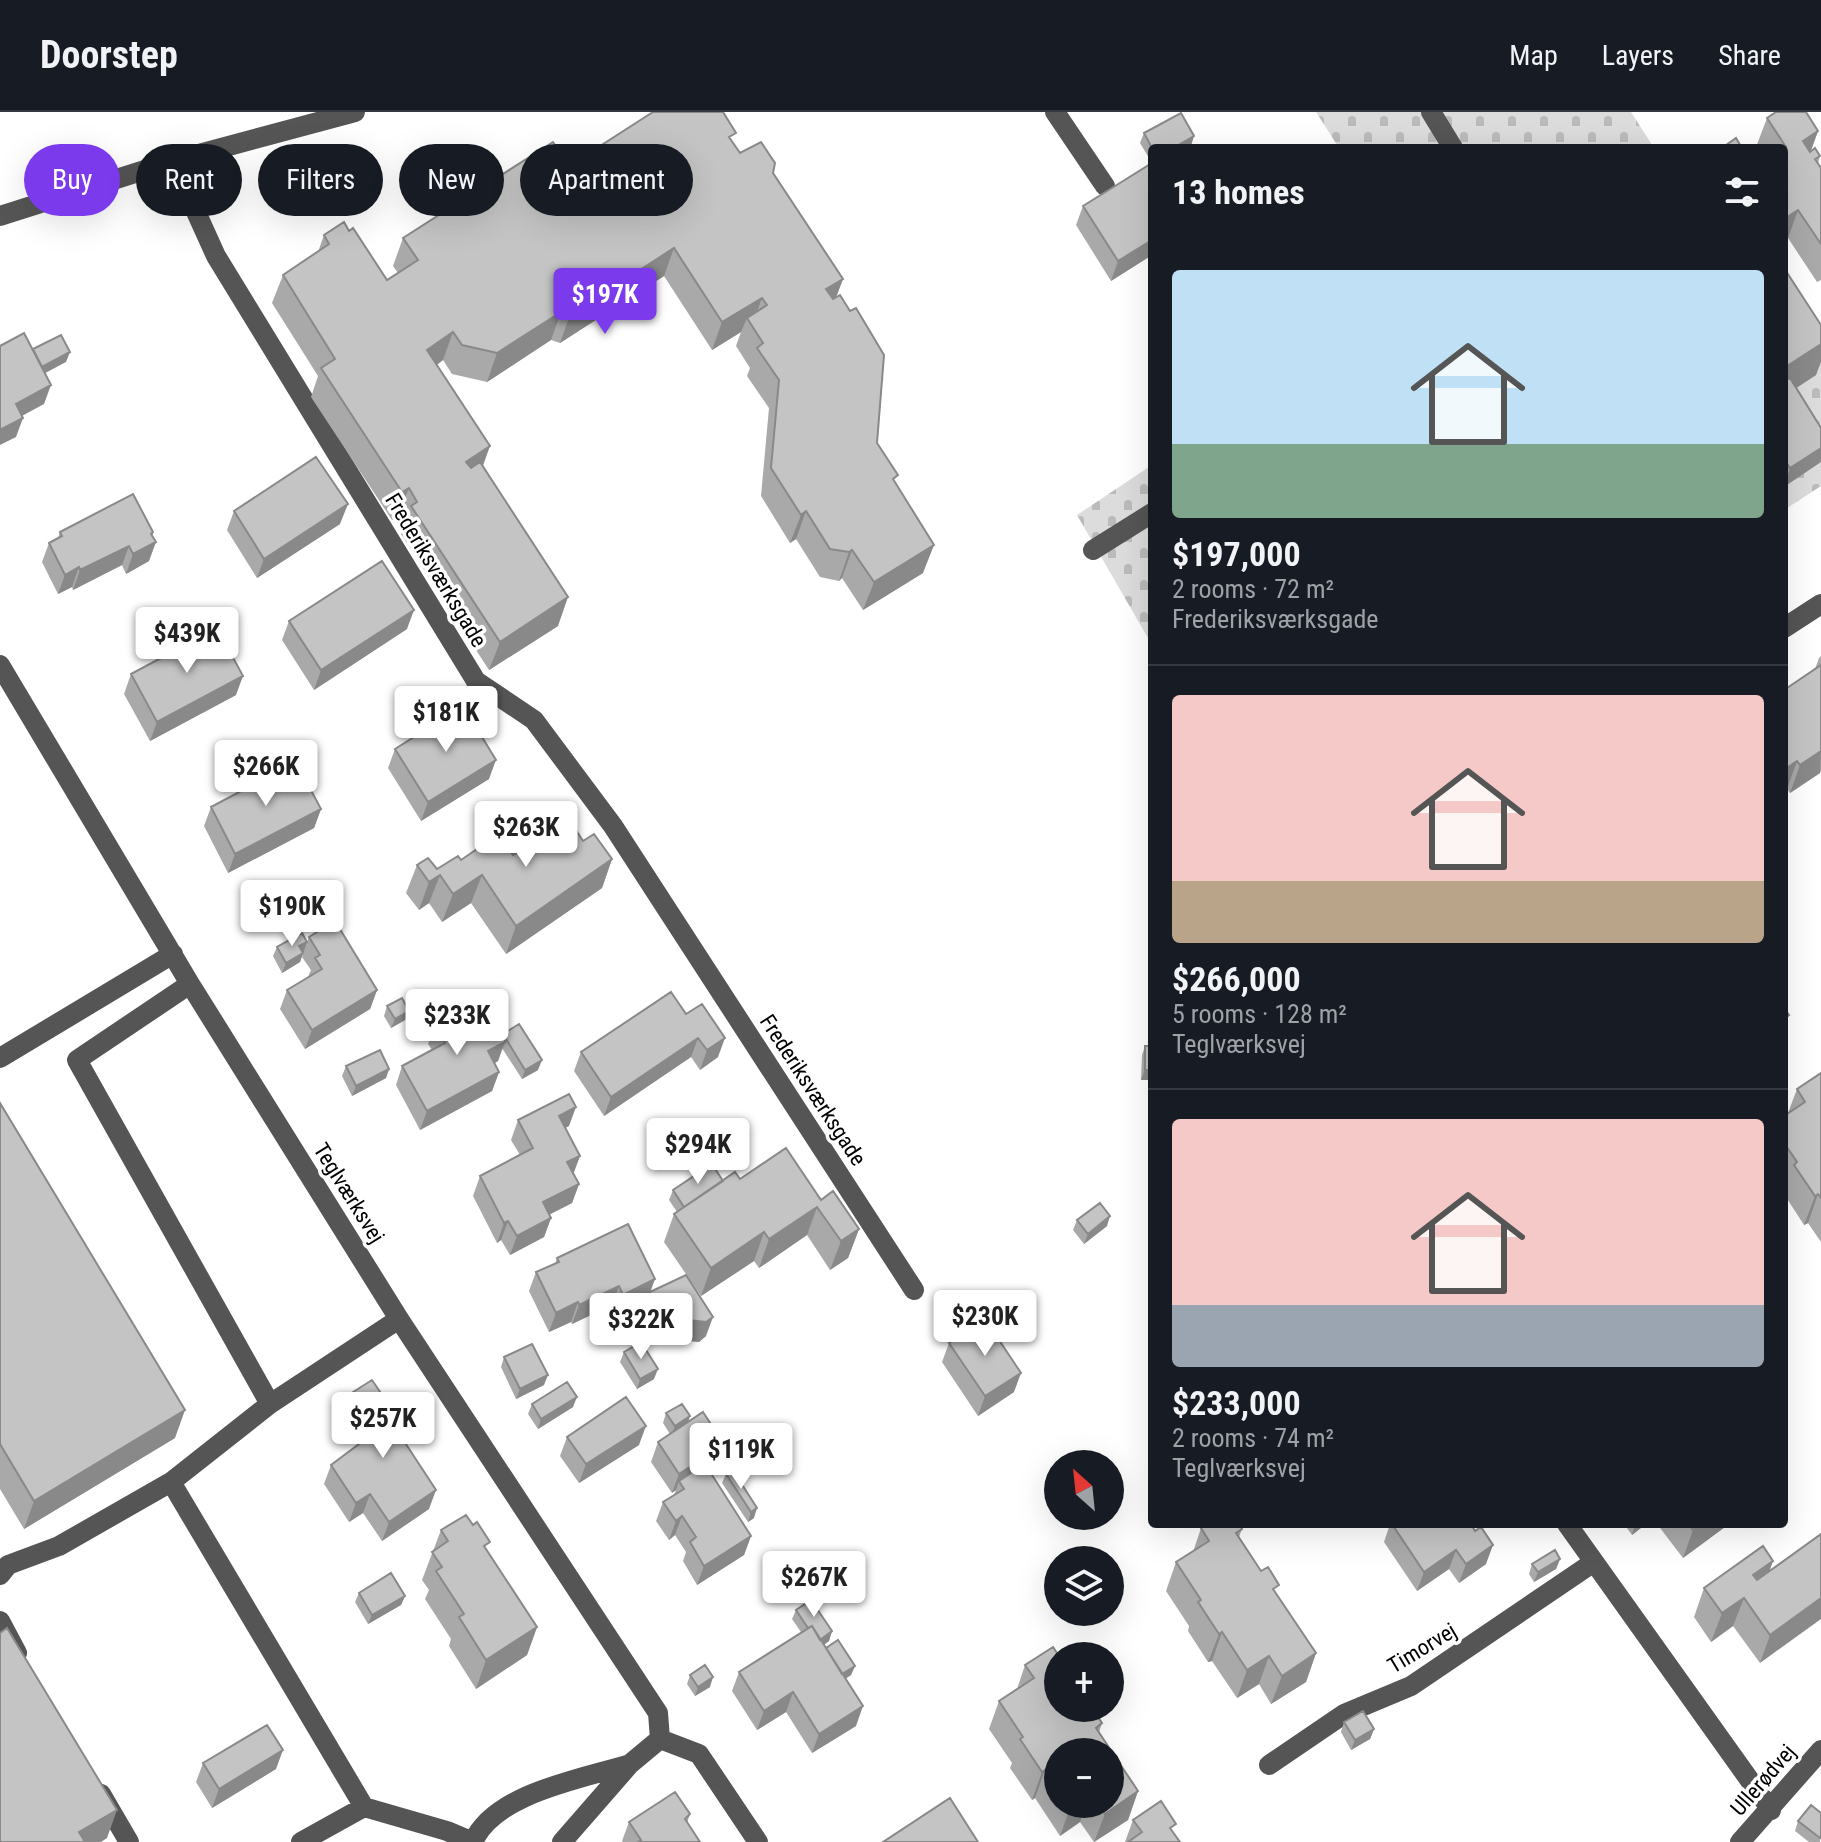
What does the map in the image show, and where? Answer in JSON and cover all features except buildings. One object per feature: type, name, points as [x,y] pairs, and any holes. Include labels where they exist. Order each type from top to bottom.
[{"type":"street","points":[[236,144],[355,112]]},
{"type":"street","points":[[1055,112],[1105,186]]},
{"type":"street","points":[[1431,112],[1451,144]]},
{"type":"street","points":[[0,216],[136,173]]},
{"type":"street","name":"Frederiksværksgade","points":[[198,216],[216,256],[476,681],[534,720],[613,826],[914,1290]]},
{"type":"street","points":[[1093,550],[1148,516]]},
{"type":"street","points":[[1788,625],[1821,604]]},
{"type":"street","name":"Teglværksvej","points":[[0,665],[190,984],[399,1319],[658,1713],[660,1739]]},
{"type":"street","points":[[0,1058],[173,954]]},
{"type":"street","points":[[190,984],[77,1060],[270,1404]]},
{"type":"street","points":[[0,1575],[8,1565],[59,1546],[171,1482],[270,1404],[399,1319]]},
{"type":"street","points":[[171,1482],[364,1807],[447,1831],[473,1842],[479,1828],[514,1801],[630,1764]]},
{"type":"street","points":[[1570,1528],[1771,1810]]},
{"type":"street","name":"Timorvej","points":[[1269,1765],[1344,1714],[1411,1686],[1594,1562]]},
{"type":"street","points":[[0,1621],[25,1666]]},
{"type":"street","points":[[562,1842],[630,1764],[660,1739],[699,1754],[758,1842]]},
{"type":"street","name":"Ullerødvej","points":[[1740,1842],[1821,1750]]},
{"type":"street","points":[[89,1774],[129,1842]]},
{"type":"street","points":[[301,1842],[364,1807]]},
{"type":"green space","points":[[1316,112],[1631,112],[1651,144],[1336,144]]},
{"type":"green space","points":[[1788,303],[1821,353],[1821,486],[1788,507]]},
{"type":"green space","points":[[1148,468],[1148,638],[1077,515]]}]
